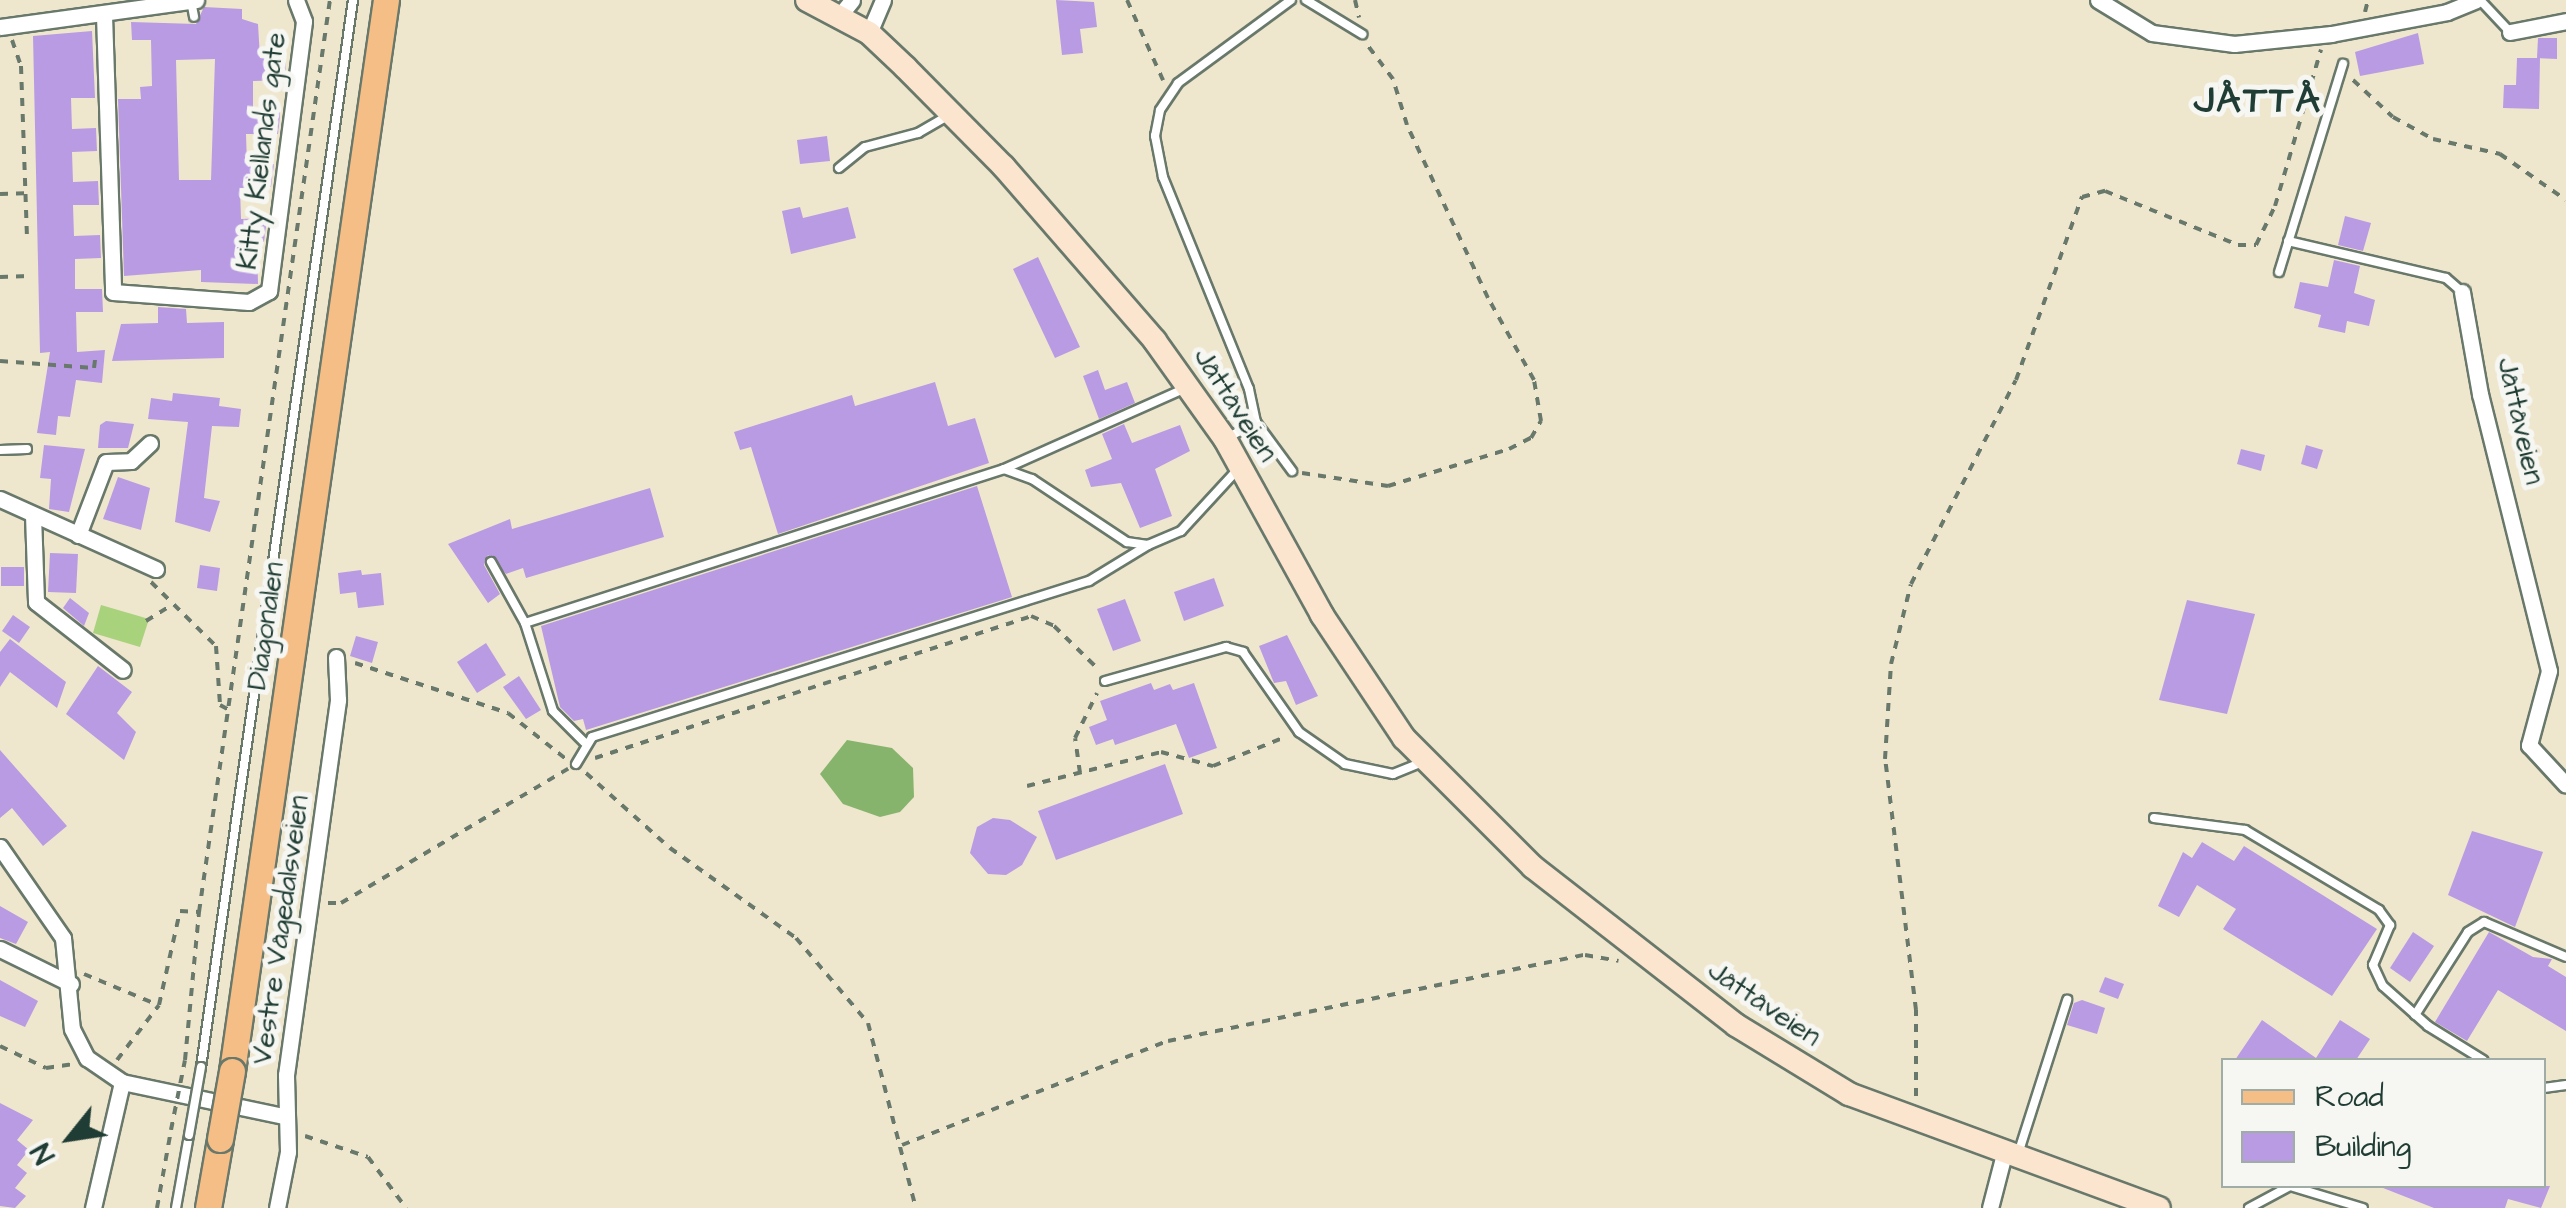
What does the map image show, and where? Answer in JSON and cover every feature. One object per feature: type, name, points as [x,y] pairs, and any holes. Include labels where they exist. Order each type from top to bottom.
[{"type":"main road","name":"Diagonalen","points":[[208,1208],[232,1072],[386,0]]},
{"type":"main road","name":"Diagonalen","points":[[380,51],[404,0]]},
{"type":"main road","name":"Jåttåveien","points":[[807,0],[846,7],[951,113],[1189,386],[1241,466],[1322,615],[1426,760],[1534,867],[1721,1014],[1849,1094],[1910,1120],[2160,1208]]},
{"type":"street","name":"Kitty Kiellands gate","points":[[104,14],[112,292],[249,302],[270,291],[304,21],[296,0]]},
{"type":"street","points":[[869,33],[882,0]]},
{"type":"street","points":[[2098,0],[2152,34],[2197,42],[2331,34],[2447,12],[2478,0]]},
{"type":"street","points":[[6,26],[193,6]]},
{"type":"street","points":[[2510,32],[2566,21]]},
{"type":"street","name":"Jåttåveien","points":[[2462,292],[2480,394],[2549,671],[2529,745],[2566,785]]},
{"type":"street","points":[[78,535],[106,462],[130,461],[150,443]]},
{"type":"street","points":[[0,498],[156,569]]},
{"type":"street","points":[[33,515],[36,602],[123,670]]},
{"type":"street","name":"Vestre Vågedalsveien","points":[[278,1208],[286,1184],[286,1124],[310,903],[338,700],[336,657]]},
{"type":"street","points":[[0,847],[63,938],[72,1029],[87,1058],[122,1082],[286,1124]]},
{"type":"street","points":[[0,949],[70,979]]},
{"type":"street","points":[[94,1208],[122,1082]]},
{"type":"street","points":[[1990,1208],[2011,1156]]},
{"type":"lane","points":[[176,1208],[200,1067],[353,0]]},
{"type":"lane","points":[[1291,0],[1168,94],[1156,123],[1156,153],[1249,389],[1256,422],[1292,472]]},
{"type":"lane","points":[[1306,0],[1362,34]]},
{"type":"lane","points":[[2478,0],[2510,32]]},
{"type":"lane","points":[[2279,272],[2342,64]]},
{"type":"lane","points":[[839,168],[864,147],[929,129],[951,113]]},
{"type":"lane","name":"Jåttåveien","points":[[2288,241],[2446,278],[2462,292]]},
{"type":"lane","points":[[525,623],[1004,469],[1189,386]]},
{"type":"lane","points":[[1225,439],[1256,422]]},
{"type":"lane","points":[[0,450],[26,450]]},
{"type":"lane","points":[[584,742],[1089,581],[1148,544],[1181,530],[1241,466]]},
{"type":"lane","points":[[1004,469],[1032,479],[1127,542],[1148,544]]},
{"type":"lane","points":[[491,562],[525,623],[553,710],[584,742]]},
{"type":"lane","points":[[1105,682],[1226,647],[1243,652],[1299,732],[1364,771],[1393,774],[1426,760]]},
{"type":"lane","points":[[576,764],[584,742]]},
{"type":"lane","points":[[2154,818],[2244,830],[2380,910],[2390,925],[2374,956],[2375,974],[2416,1015],[2480,1058]]},
{"type":"lane","points":[[2416,1015],[2468,932],[2484,922],[2566,957]]},
{"type":"lane","points":[[2011,1156],[2067,1000]]},
{"type":"lane","points":[[2249,1208],[2286,1188]]},
{"type":"lane","points":[[2297,1188],[2363,1208]]},
{"type":"path","points":[[157,1208],[185,1060],[199,912],[330,0]]},
{"type":"path","points":[[1126,0],[1168,94]]},
{"type":"path","points":[[1292,472],[1388,486],[1510,449],[1532,438],[1541,421],[1534,380],[1488,298],[1407,125],[1393,79],[1362,34],[1355,0]]},
{"type":"path","points":[[6,26],[14,60],[20,66],[27,237]]},
{"type":"path","points":[[1910,1120],[1917,1094],[1916,1010],[1885,759],[1891,664],[1928,540],[2016,380],[2052,294],[2064,235],[2082,197],[2105,190],[2238,245],[2256,245],[2331,34]]},
{"type":"path","points":[[2342,64],[2371,103],[2393,117],[2433,139],[2500,154],[2566,200]]},
{"type":"path","points":[[0,194],[25,194]]},
{"type":"path","points":[[0,278],[29,276]]},
{"type":"path","points":[[0,361],[94,368],[96,352]]},
{"type":"path","points":[[156,569],[152,587],[216,646],[220,706],[229,710]]},
{"type":"path","points":[[146,621],[172,606]]},
{"type":"path","points":[[310,903],[341,903],[576,764],[1031,616],[1054,626],[1090,655],[1105,682],[1075,738],[1080,773]]},
{"type":"path","points":[[336,657],[508,713],[550,752],[576,764],[670,848],[796,938],[868,1023],[916,1208]]},
{"type":"path","points":[[1027,786],[1161,752],[1212,766],[1299,732]]},
{"type":"path","points":[[106,1074],[159,1005],[180,910],[199,912]]},
{"type":"path","points":[[902,1146],[1168,1041],[1585,955],[1623,963]]},
{"type":"path","points":[[70,979],[159,1005]]},
{"type":"path","points":[[0,1046],[46,1068],[87,1058]]},
{"type":"path","points":[[286,1124],[368,1157],[406,1208]]},
{"type":"green space","points":[[101,605],[149,619],[140,647],[93,633]]},
{"type":"green space","points":[[847,740],[892,748],[913,768],[914,797],[900,812],[880,817],[843,804],[820,774]]},
{"type":"building","points":[[1056,0],[1094,2],[1097,27],[1080,29],[1083,53],[1062,55]]},
{"type":"building","points":[[204,7],[242,9],[242,19],[258,24],[260,58],[286,57],[285,80],[253,81],[253,111],[280,111],[278,134],[246,134],[247,165],[274,164],[271,187],[240,188],[241,219],[267,218],[264,242],[257,242],[258,284],[201,282],[201,270],[124,276],[118,99],[141,99],[140,87],[152,86],[151,40],[132,40],[131,22],[196,24]],"holes":[[[215,59],[211,180],[179,180],[176,60]]]},
{"type":"building","points":[[92,31],[95,98],[71,98],[72,129],[96,128],[97,151],[72,152],[73,182],[98,181],[99,205],[73,205],[74,236],[100,235],[101,258],[75,259],[75,289],[102,289],[103,312],[76,312],[77,352],[105,350],[102,383],[76,380],[70,417],[58,416],[56,435],[37,433],[50,352],[40,353],[33,36]]},
{"type":"building","points":[[2418,33],[2424,64],[2360,76],[2355,52]]},
{"type":"building","points":[[2538,38],[2557,38],[2557,59],[2537,58]]},
{"type":"building","points":[[2517,58],[2540,58],[2539,109],[2503,108],[2504,85],[2516,85]]},
{"type":"building","points":[[827,136],[830,161],[800,164],[797,140]]},
{"type":"building","points":[[800,207],[803,218],[848,207],[856,238],[791,254],[782,211]]},
{"type":"building","points":[[2345,216],[2371,223],[2363,251],[2338,245]]},
{"type":"building","points":[[1038,257],[1080,347],[1055,358],[1013,269]]},
{"type":"building","points":[[2334,260],[2360,266],[2354,293],[2375,300],[2369,326],[2347,321],[2345,333],[2318,327],[2321,315],[2294,308],[2300,282],[2328,287]]},
{"type":"building","points":[[158,307],[186,309],[187,323],[224,322],[224,358],[112,361],[121,324],[158,323]]},
{"type":"building","points":[[1098,370],[1105,390],[1127,382],[1135,403],[1099,419],[1083,376]]},
{"type":"building","points":[[935,382],[948,426],[975,418],[989,463],[778,534],[751,447],[740,450],[734,432],[852,395],[855,406]]},
{"type":"building","points":[[173,393],[220,398],[219,406],[241,409],[239,427],[212,426],[204,498],[220,501],[210,532],[175,522],[188,422],[148,419],[151,398],[172,401]]},
{"type":"building","points":[[106,421],[134,424],[128,448],[98,448],[100,425]]},
{"type":"building","points":[[1124,424],[1132,443],[1180,425],[1190,451],[1155,469],[1172,516],[1140,528],[1121,483],[1091,487],[1085,470],[1112,459],[1102,434]]},
{"type":"building","points":[[44,445],[85,449],[69,512],[49,509],[51,479],[40,478]]},
{"type":"building","points":[[2306,445],[2323,450],[2317,469],[2301,464]]},
{"type":"building","points":[[2241,449],[2265,455],[2261,471],[2237,464]]},
{"type":"building","points":[[118,477],[150,488],[141,530],[103,519]]},
{"type":"building","points":[[977,486],[1012,597],[586,730],[583,719],[574,721],[560,707],[541,626]]},
{"type":"building","points":[[650,488],[664,537],[526,578],[523,568],[506,574],[488,555],[484,565],[500,594],[488,603],[448,544],[510,519],[512,529]]},
{"type":"building","points":[[50,553],[78,554],[76,593],[48,592]]},
{"type":"building","points":[[200,565],[220,568],[217,591],[197,588]]},
{"type":"building","points":[[1,567],[24,567],[24,586],[1,586]]},
{"type":"building","points":[[361,570],[362,575],[381,573],[384,605],[358,608],[356,592],[340,594],[338,573]]},
{"type":"building","points":[[1214,578],[1224,606],[1184,621],[1174,592]]},
{"type":"building","points":[[70,598],[89,613],[84,626],[63,608]]},
{"type":"building","points":[[1125,599],[1141,641],[1113,651],[1097,609]]},
{"type":"building","points":[[2187,600],[2255,614],[2227,714],[2159,700]]},
{"type":"building","points":[[13,615],[30,627],[19,643],[2,631]]},
{"type":"building","points":[[1287,635],[1318,696],[1296,705],[1286,681],[1274,683],[1259,646]]},
{"type":"building","points":[[356,636],[378,642],[372,663],[350,656]]},
{"type":"building","points":[[10,639],[66,682],[57,708],[10,672],[0,687],[0,652]]},
{"type":"building","points":[[486,643],[506,675],[477,693],[457,662]]},
{"type":"building","points":[[98,666],[132,692],[117,713],[136,732],[124,760],[66,714]]},
{"type":"building","points":[[519,676],[541,710],[526,719],[503,687]]},
{"type":"building","points":[[1151,683],[1154,690],[1170,684],[1173,690],[1194,683],[1217,748],[1189,758],[1176,724],[1115,745],[1113,739],[1096,745],[1089,727],[1107,720],[1100,701]]},
{"type":"building","points":[[0,750],[67,826],[43,846],[12,808],[0,818]]},
{"type":"building","points":[[1165,764],[1183,814],[1056,860],[1038,811]]},
{"type":"building","points":[[993,818],[1010,820],[1037,837],[1022,865],[1006,875],[988,874],[970,853],[977,827]]},
{"type":"building","points":[[2472,831],[2543,852],[2515,927],[2448,895]]},
{"type":"building","points":[[2202,842],[2234,861],[2244,846],[2377,929],[2332,996],[2223,929],[2236,909],[2197,885],[2179,917],[2158,906],[2183,852],[2192,858]]},
{"type":"building","points":[[0,906],[28,922],[16,944],[0,938]]},
{"type":"building","points":[[2413,932],[2434,946],[2410,982],[2390,968]]},
{"type":"building","points":[[2489,932],[2533,957],[2552,959],[2548,966],[2566,977],[2566,1031],[2498,990],[2467,1041],[2435,1022]]},
{"type":"building","points":[[2105,977],[2124,984],[2118,999],[2099,992]]},
{"type":"building","points":[[0,980],[38,1001],[25,1027],[0,1016]]},
{"type":"building","points":[[2082,1000],[2105,1008],[2097,1034],[2067,1025],[2074,1003]]},
{"type":"building","points":[[2262,1020],[2316,1058],[2236,1058]]},
{"type":"building","points":[[2340,1020],[2370,1039],[2357,1058],[2316,1058]]},
{"type":"building","points":[[0,1103],[33,1120],[17,1140],[29,1150],[17,1165],[27,1173],[15,1188],[26,1196],[15,1208],[0,1206]]},
{"type":"building","points":[[2550,1186],[2541,1208],[2508,1199],[2505,1208],[2434,1208],[2383,1188]]},
{"type":"district","name":"JÅTTÅ","points":[[2258,101]]}]
